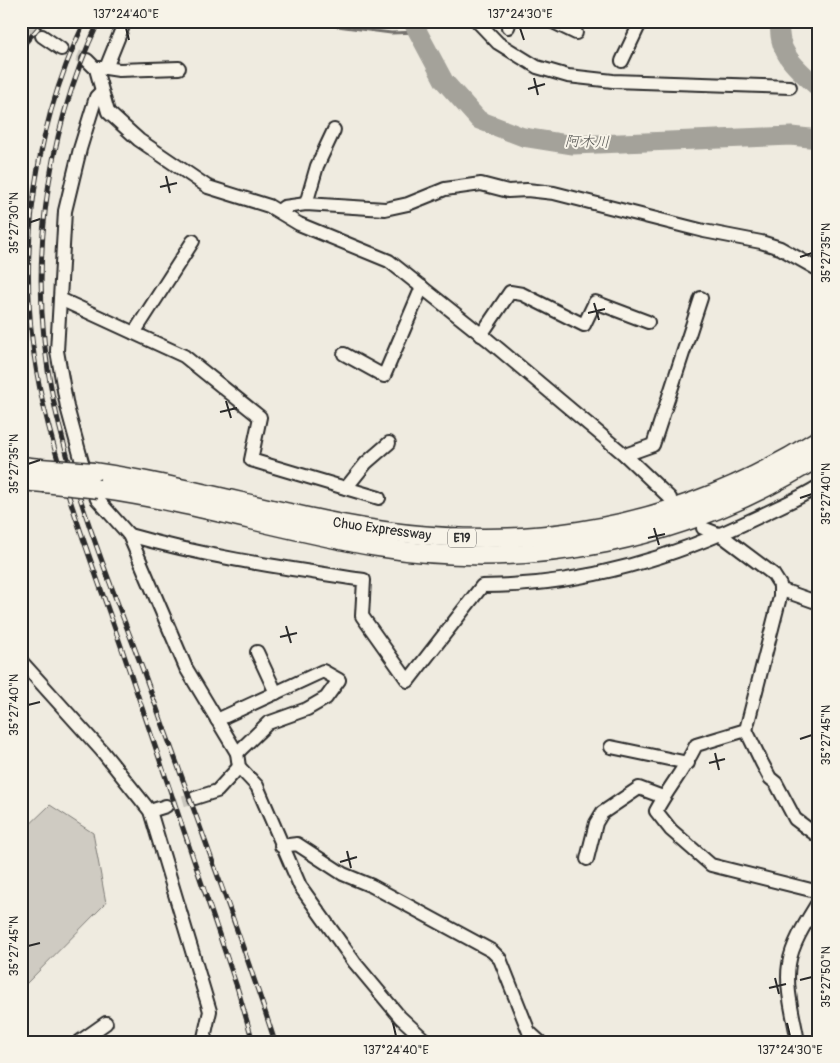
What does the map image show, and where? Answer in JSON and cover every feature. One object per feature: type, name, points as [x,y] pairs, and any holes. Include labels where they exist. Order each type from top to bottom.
[{"type":"highway","name":"Chuo Expressway","points":[[21,481],[42,475],[93,472],[146,480],[375,530],[479,539],[525,537],[596,528],[653,516],[691,504],[759,473],[819,439]]},
{"type":"highway","name":"Chuo Expressway","points":[[21,466],[42,475],[99,489],[144,495],[378,547],[427,553],[490,556],[582,549],[642,536],[684,523],[746,498],[819,457]]},
{"type":"street","points":[[125,21],[96,65],[101,92],[108,112],[121,126],[176,166],[216,191],[256,202],[279,211],[299,224],[389,261],[625,455],[670,498]]},
{"type":"street","points":[[477,21],[498,43],[537,67],[568,76],[613,81],[790,87]]},
{"type":"street","points":[[551,21],[576,32]]},
{"type":"street","points":[[622,61],[641,21]]},
{"type":"street","points":[[42,36],[61,49]]},
{"type":"street","points":[[96,65],[119,70],[179,68]]},
{"type":"street","points":[[101,92],[96,97],[80,149],[65,212],[60,299],[58,351],[67,407],[82,462],[97,498],[129,535],[149,576],[186,668],[237,753],[239,767],[257,786],[281,846],[300,886],[355,963],[400,1017],[427,1042]]},
{"type":"street","points":[[306,204],[317,166],[334,130]]},
{"type":"street","points":[[279,211],[284,207],[306,204],[385,209],[418,201],[444,189],[481,184],[508,191],[527,190],[554,193],[761,242],[780,248],[819,270]]},
{"type":"street","points":[[134,332],[193,241]]},
{"type":"street","points":[[344,354],[384,376],[422,287]]},
{"type":"street","points":[[481,335],[510,292],[522,294],[584,325],[596,302],[648,322]]},
{"type":"street","points":[[625,455],[653,445],[701,298]]},
{"type":"street","points":[[60,299],[184,356],[260,417],[251,460],[379,498]]},
{"type":"street","points":[[346,488],[366,463],[389,443]]},
{"type":"street","points":[[129,535],[170,547],[276,567],[364,580],[362,616],[408,681],[482,586],[512,586],[601,574],[660,557],[721,535],[819,486]]},
{"type":"street","points":[[703,528],[721,535],[773,574],[780,585],[780,592],[746,730],[770,778],[776,783],[796,819],[819,837]]},
{"type":"street","points":[[780,592],[785,591],[819,603]]},
{"type":"street","points":[[257,652],[276,693]]},
{"type":"street","points":[[21,661],[96,744],[150,811],[210,1011],[203,1042]]},
{"type":"street","points":[[218,720],[323,671],[338,680],[326,698],[307,709],[268,723],[237,753]]},
{"type":"street","points":[[746,730],[696,745],[688,763],[663,797],[656,811],[671,830],[711,865],[819,892]]},
{"type":"street","points":[[612,747],[688,763]]},
{"type":"street","points":[[195,798],[217,791],[239,767]]},
{"type":"street","points":[[587,859],[596,823],[602,813],[639,788],[663,797]]},
{"type":"street","points":[[150,811],[166,806]]},
{"type":"street","points":[[281,846],[297,844],[343,874],[372,886],[492,951],[500,959],[529,1032],[540,1042]]},
{"type":"street","points":[[798,1042],[791,1003],[789,963],[795,946],[819,900]]},
{"type":"street","points":[[79,1042],[106,1023]]},
{"type":"shaded area","points":[[50,805],[93,833],[106,903],[21,989],[21,833]]},
{"type":"waterway","points":[[299,21],[391,33],[419,32]]},
{"type":"waterway","name":"阿木川","points":[[412,21],[444,81],[479,120],[523,137],[573,145],[791,136],[819,139]]},
{"type":"waterway","points":[[780,21],[781,42],[785,51],[796,67],[819,88]]},
{"type":"tunnel","points":[[27,21],[42,36]]},
{"type":"tunnel","points":[[61,49],[87,60]]},
{"type":"tunnel","points":[[166,806],[195,798]]},
{"type":"railway","points":[[21,48],[44,21]]},
{"type":"railway","points":[[85,21],[66,66],[51,112],[39,160],[32,209],[29,258],[29,307],[34,355],[43,403],[59,465],[224,948],[253,1042]]},
{"type":"railway","points":[[99,21],[80,66],[65,112],[53,160],[45,209],[42,307],[46,355],[54,403],[72,472],[94,540],[211,857],[275,1042]]}]
